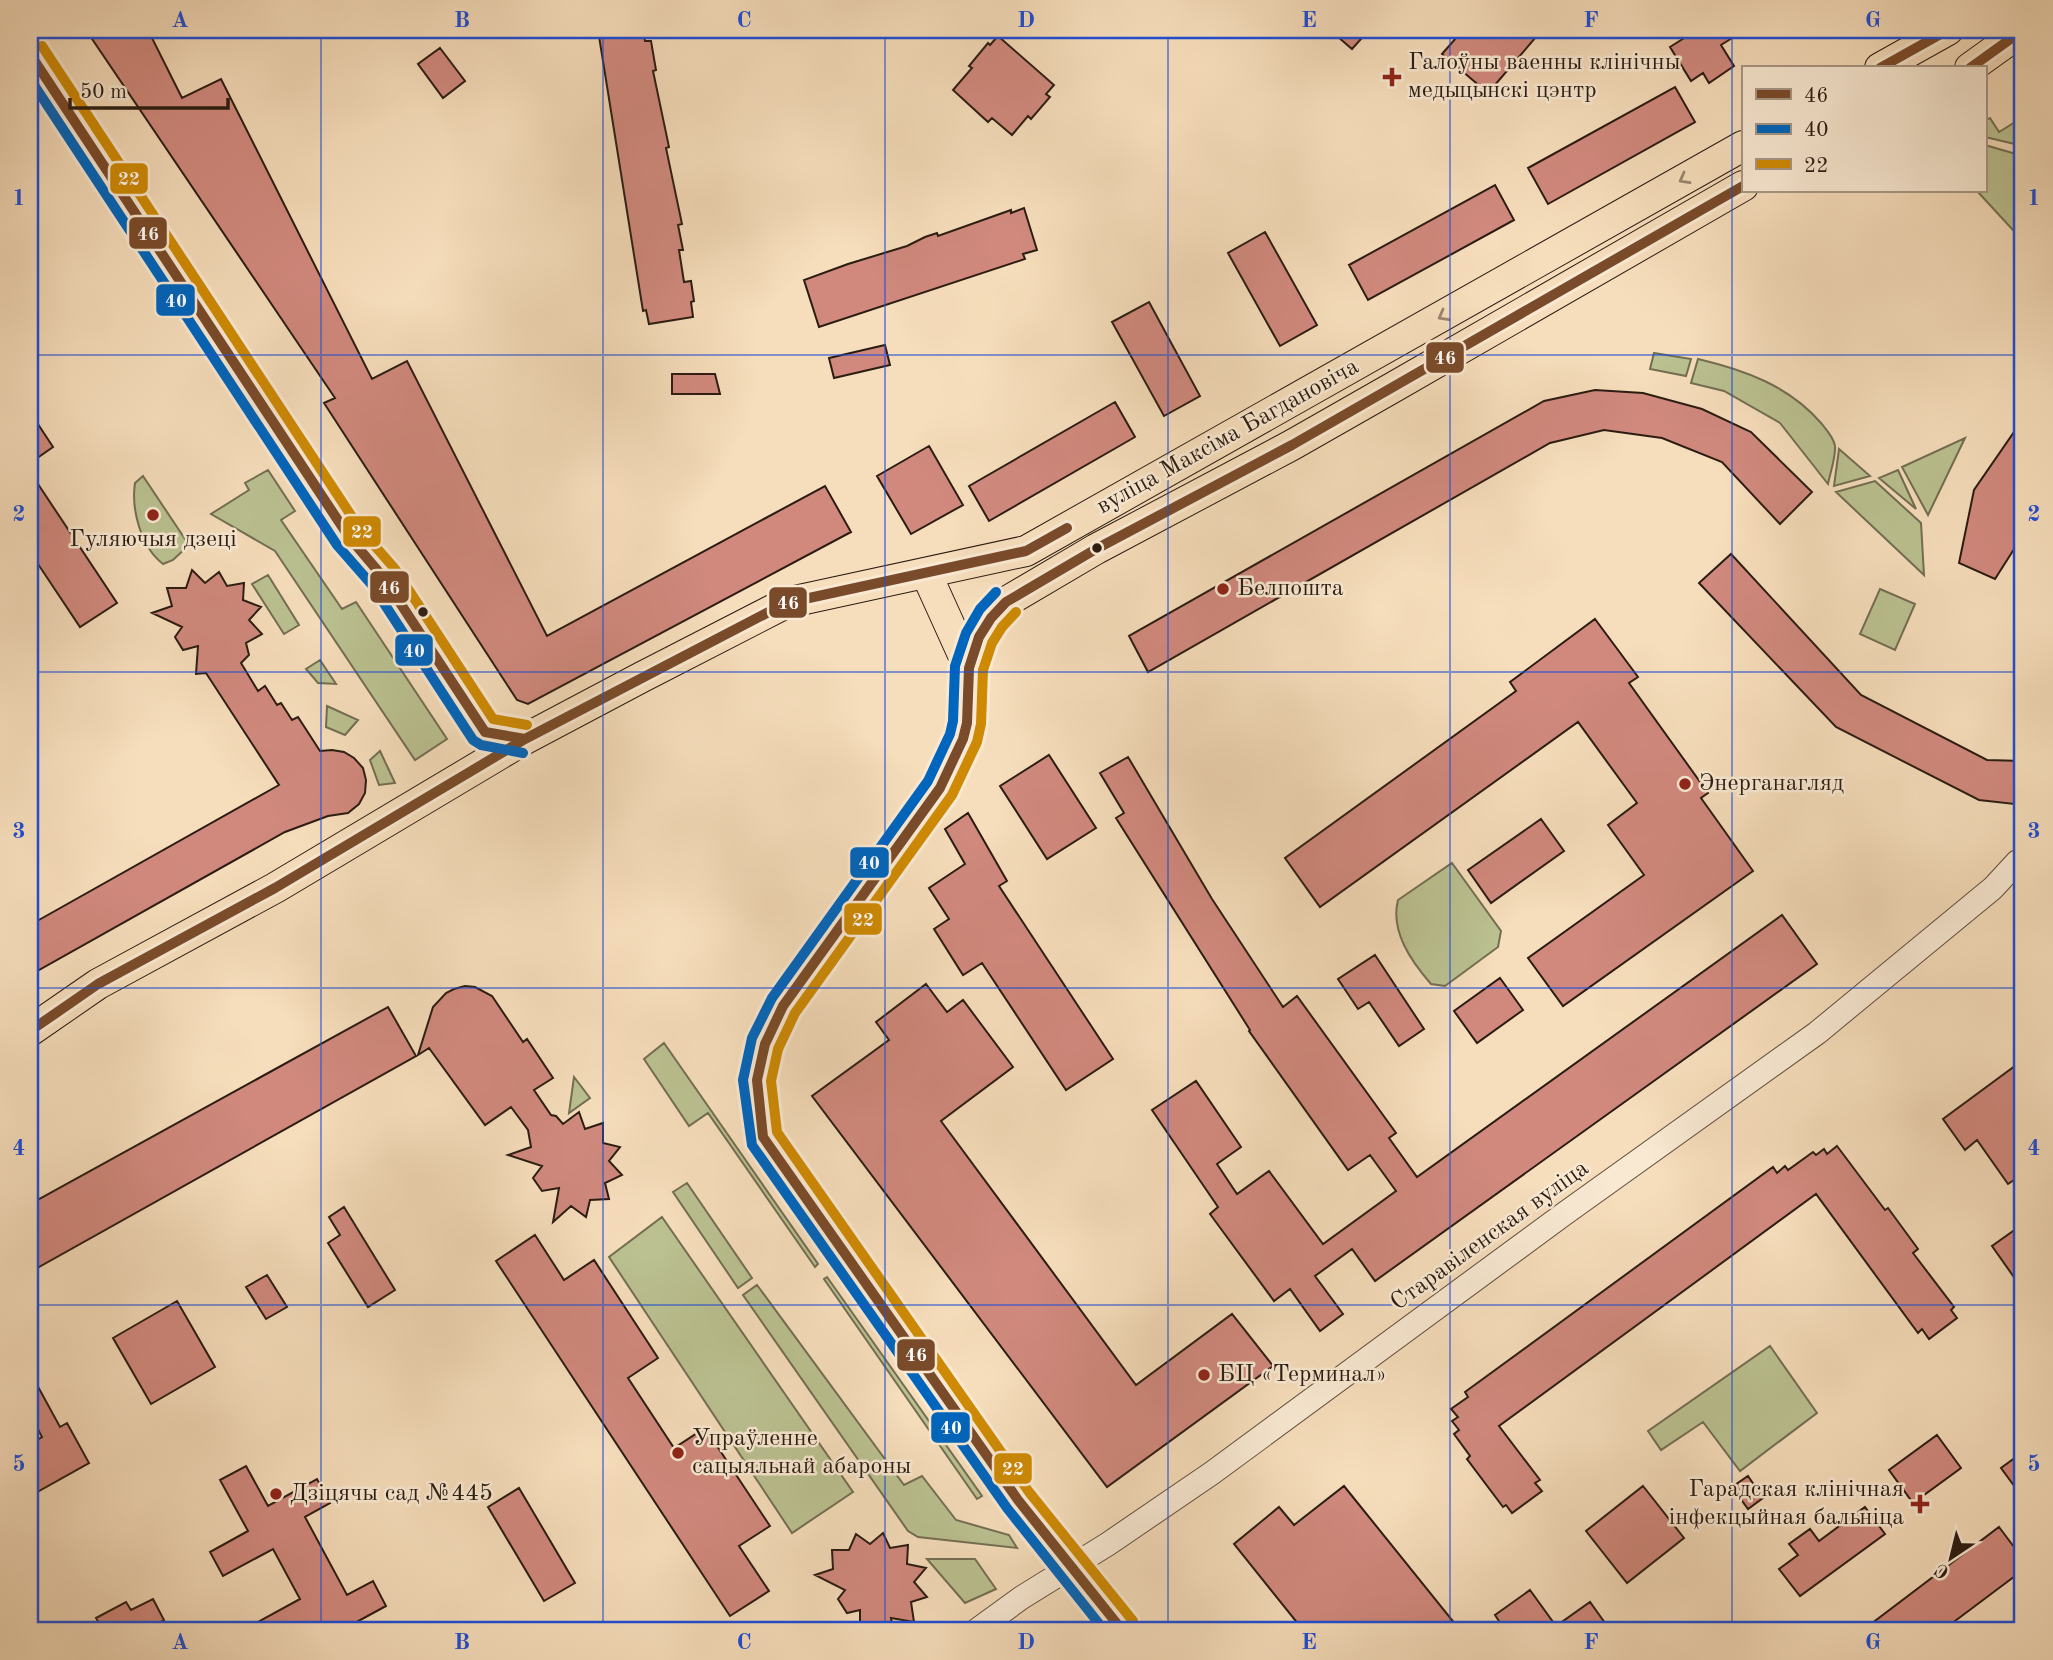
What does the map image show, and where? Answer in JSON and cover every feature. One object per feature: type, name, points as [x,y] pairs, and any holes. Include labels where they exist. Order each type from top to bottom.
[{"type":"main road","points":[[1884,66],[1948,30]]},
{"type":"main road","points":[[1973,66],[2023,30]]},
{"type":"main road","points":[[30,54],[349,537],[374,586],[464,726],[471,742],[469,771]]},
{"type":"main road","name":"вуліца Максіма Багдановіча","points":[[30,1031],[98,984],[275,888],[525,739],[786,603],[1026,551],[1742,147]]},
{"type":"main road","name":"вуліца Максіма Багдановіча","points":[[969,667],[979,637],[991,618],[1006,602],[1051,574],[1292,445],[1742,187]]},
{"type":"main road","points":[[1485,292],[1479,305],[1482,317],[1494,324],[1508,323]]},
{"type":"main road","points":[[349,537],[383,577],[485,732],[525,739]]},
{"type":"main road","points":[[926,573],[969,667],[967,723],[963,739],[940,788],[783,1006],[765,1044],[757,1080],[764,1137],[1002,1478],[1122,1630]]},
{"type":"street","name":"Старавіленская вуліца","points":[[977,1630],[1212,1474],[1564,1214],[1817,1032],[1993,888],[2017,862]]},
{"type":"green space","points":[[1990,118],[1999,132],[2020,119],[2023,123],[2023,146],[1986,137],[1986,120]]},
{"type":"green space","points":[[1986,145],[2023,156],[2023,241],[1978,192],[1986,192]]},
{"type":"green space","points":[[1654,353],[1691,359],[1686,376],[1650,369]]},
{"type":"green space","points":[[1698,359],[1733,368],[1765,381],[1808,410],[1827,431],[1835,446],[1828,484],[1780,423],[1724,391],[1691,383]]},
{"type":"green space","points":[[1965,438],[1928,515],[1902,467]]},
{"type":"green space","points":[[1839,449],[1870,476],[1834,486]]},
{"type":"green space","points":[[268,470],[295,511],[281,520],[342,609],[356,602],[447,739],[415,760],[275,551],[211,514],[249,490],[245,483]]},
{"type":"green space","points":[[1898,470],[1916,509],[1879,478]]},
{"type":"green space","points":[[143,476],[189,545],[173,560],[163,564],[143,538],[136,516],[135,483]]},
{"type":"green space","points":[[1875,481],[1921,523],[1924,575],[1836,492]]},
{"type":"green space","points":[[268,575],[299,625],[284,634],[252,584]]},
{"type":"green space","points":[[1880,589],[1915,604],[1895,650],[1860,634]]},
{"type":"green space","points":[[320,660],[336,684],[318,683],[306,669]]},
{"type":"green space","points":[[327,706],[358,720],[345,735],[326,727]]},
{"type":"green space","points":[[380,751],[395,783],[379,785],[370,760]]},
{"type":"green space","points":[[1452,863],[1501,931],[1498,947],[1445,986],[1431,984],[1416,966],[1404,945],[1396,912],[1398,900]]},
{"type":"green space","points":[[664,1043],[818,1264],[815,1267],[708,1113],[689,1126],[644,1059]]},
{"type":"green space","points":[[574,1077],[590,1098],[569,1113]]},
{"type":"green space","points":[[687,1183],[752,1278],[738,1288],[673,1192]]},
{"type":"green space","points":[[662,1217],[853,1492],[792,1533],[609,1257]]},
{"type":"green space","points":[[827,1277],[982,1496],[977,1499],[824,1279]]},
{"type":"green space","points":[[757,1285],[904,1485],[922,1476],[956,1520],[1009,1535],[1017,1548],[918,1537],[908,1531],[743,1295]]},
{"type":"green space","points":[[1770,1346],[1817,1413],[1740,1471],[1703,1422],[1661,1450],[1648,1431]]},
{"type":"green space","points":[[927,1559],[975,1559],[996,1589],[965,1603]]},
{"type":"building","points":[[86,30],[148,30],[182,98],[221,79],[372,379],[407,361],[547,636],[825,486],[851,532],[528,704],[517,700],[324,403],[335,398]]},
{"type":"building","points":[[598,30],[643,30],[645,41],[651,41],[656,70],[653,71],[669,147],[666,148],[682,224],[678,225],[683,250],[679,250],[684,282],[691,281],[693,317],[649,324],[646,310],[643,311]]},
{"type":"building","points":[[1330,30],[1369,30],[1352,49]]},
{"type":"building","points":[[1463,30],[1542,30],[1488,93],[1442,54]]},
{"type":"building","points":[[1697,30],[1745,30],[1721,45],[1734,66],[1709,83],[1703,73],[1691,81],[1670,47]]},
{"type":"building","points":[[998,36],[1054,85],[1046,94],[1050,97],[1031,119],[1028,116],[1012,135],[992,118],[988,122],[953,90],[988,43],[990,45]]},
{"type":"building","points":[[440,48],[465,81],[443,98],[418,64]]},
{"type":"building","points":[[1675,87],[1695,122],[1548,204],[1528,168]]},
{"type":"building","points":[[1495,185],[1514,220],[1368,300],[1349,265]]},
{"type":"building","points":[[1024,208],[1037,250],[1023,254],[1025,259],[819,327],[804,280],[907,246],[937,233],[938,236],[1011,210],[1011,213]]},
{"type":"building","points":[[1265,232],[1317,325],[1280,346],[1228,253]]},
{"type":"building","points":[[1149,302],[1200,396],[1164,416],[1112,322]]},
{"type":"building","points":[[885,345],[890,365],[834,378],[829,358]]},
{"type":"building","points":[[672,374],[715,374],[720,394],[672,394]]},
{"type":"building","points":[[1595,390],[1643,393],[1702,409],[1751,432],[1812,492],[1780,524],[1722,462],[1662,438],[1604,430],[1550,443],[1148,672],[1129,636],[1544,401]]},
{"type":"building","points":[[1115,402],[1135,437],[989,521],[969,486]]},
{"type":"building","points":[[30,412],[53,447],[30,463]]},
{"type":"building","points":[[2023,419],[2023,535],[1995,579],[1959,563],[1974,490]]},
{"type":"building","points":[[929,446],[963,505],[911,534],[877,476]]},
{"type":"building","points":[[30,472],[117,603],[80,627],[30,552]]},
{"type":"building","points":[[1731,554],[1861,695],[1987,760],[2023,761],[2023,805],[1979,800],[1836,727],[1699,583]]},
{"type":"building","points":[[192,570],[205,583],[219,572],[227,586],[244,583],[243,600],[261,607],[249,620],[262,634],[246,643],[249,655],[241,663],[258,691],[265,686],[277,705],[281,703],[292,720],[298,717],[320,751],[344,752],[354,758],[363,768],[365,793],[359,804],[348,813],[328,816],[285,832],[30,975],[30,925],[279,785],[206,673],[196,674],[198,646],[183,650],[175,637],[182,627],[152,613],[172,606],[167,588],[186,588]]},
{"type":"building","points":[[1595,619],[1638,677],[1629,683],[1708,793],[1701,798],[1753,871],[1563,1006],[1528,958],[1644,875],[1608,825],[1637,803],[1578,722],[1320,907],[1285,858],[1516,691],[1510,682]]},
{"type":"building","points":[[1049,755],[1096,828],[1047,859],[1000,786]]},
{"type":"building","points":[[1128,757],[1212,899],[1283,1007],[1297,996],[1396,1133],[1389,1138],[1417,1177],[1782,915],[1817,964],[1375,1281],[1352,1249],[1315,1276],[1343,1314],[1320,1331],[1290,1289],[1274,1301],[1210,1214],[1218,1207],[1152,1110],[1196,1081],[1241,1147],[1217,1164],[1237,1194],[1269,1171],[1323,1244],[1396,1191],[1370,1155],[1348,1170],[1249,1031],[1116,818],[1124,813],[1100,773]]},
{"type":"building","points":[[968,813],[1007,881],[999,886],[1113,1059],[1066,1090],[982,963],[963,975],[934,929],[949,919],[929,888],[965,864],[945,829]]},
{"type":"building","points":[[1541,819],[1564,851],[1491,903],[1468,870]]},
{"type":"building","points":[[1375,955],[1424,1029],[1399,1046],[1369,1002],[1358,1009],[1338,979]]},
{"type":"building","points":[[1500,978],[1523,1010],[1477,1043],[1454,1011]]},
{"type":"building","points":[[926,984],[947,1012],[963,1000],[1013,1067],[941,1121],[1136,1385],[1232,1314],[1273,1366],[1107,1487],[812,1096],[889,1040],[876,1022]]},
{"type":"building","points":[[465,986],[475,987],[492,996],[523,1042],[527,1039],[553,1078],[534,1090],[551,1115],[556,1116],[563,1124],[579,1112],[585,1129],[603,1123],[603,1143],[620,1147],[609,1161],[622,1175],[605,1183],[609,1199],[590,1200],[586,1217],[571,1206],[553,1222],[559,1188],[542,1191],[533,1178],[542,1166],[508,1155],[531,1147],[528,1130],[511,1107],[485,1125],[429,1048],[418,1055],[433,1007],[446,993]]},
{"type":"building","points":[[388,1007],[416,1056],[30,1272],[30,1204]]},
{"type":"building","points":[[2023,1060],[2023,1174],[2008,1184],[1977,1140],[1965,1150],[1943,1119]]},
{"type":"building","points":[[1837,1146],[1918,1249],[1913,1253],[1954,1307],[1951,1310],[1957,1318],[1929,1339],[1922,1329],[1918,1333],[1816,1194],[1499,1426],[1540,1480],[1535,1483],[1542,1491],[1512,1513],[1506,1505],[1503,1507],[1467,1459],[1470,1456],[1454,1434],[1459,1430],[1452,1421],[1458,1417],[1451,1409],[1468,1397],[1465,1392],[1773,1167],[1777,1173],[1785,1166],[1788,1170],[1813,1152],[1816,1155],[1824,1149],[1827,1154]]},
{"type":"building","points":[[344,1207],[395,1290],[368,1307],[328,1243],[340,1235],[329,1217]]},
{"type":"building","points":[[2023,1224],[2023,1290],[1992,1246]]},
{"type":"building","points":[[535,1235],[564,1280],[594,1260],[658,1358],[628,1378],[674,1448],[705,1428],[770,1526],[739,1546],[769,1591],[730,1616],[496,1261]]},
{"type":"building","points":[[267,1275],[287,1307],[266,1319],[246,1287]]},
{"type":"building","points":[[177,1301],[215,1367],[151,1404],[113,1338]]},
{"type":"building","points":[[30,1372],[60,1427],[67,1423],[89,1463],[30,1496],[30,1444],[42,1437],[30,1414]]},
{"type":"building","points":[[1937,1435],[1961,1468],[1913,1503],[1889,1470]]},
{"type":"building","points":[[2023,1452],[2023,1498],[2001,1468]]},
{"type":"building","points":[[246,1466],[268,1506],[317,1479],[330,1503],[305,1517],[347,1595],[373,1581],[386,1606],[342,1630],[243,1630],[300,1599],[273,1549],[223,1576],[210,1552],[248,1531],[220,1480]]},
{"type":"building","points":[[1748,1476],[1763,1498],[1748,1509],[1732,1487]]},
{"type":"building","points":[[1344,1486],[1460,1630],[1303,1630],[1234,1544],[1279,1507],[1294,1525]]},
{"type":"building","points":[[1643,1486],[1684,1538],[1627,1583],[1586,1531]]},
{"type":"building","points":[[519,1488],[575,1583],[544,1601],[488,1507]]},
{"type":"building","points":[[1865,1507],[1885,1534],[1800,1596],[1779,1569],[1798,1555],[1789,1544],[1810,1529],[1819,1541]]},
{"type":"building","points":[[1999,1527],[2023,1559],[2023,1570],[1943,1630],[1863,1630]]},
{"type":"building","points":[[883,1533],[890,1548],[908,1545],[907,1564],[926,1568],[914,1582],[927,1597],[911,1602],[914,1622],[891,1618],[893,1630],[860,1630],[860,1610],[847,1613],[838,1599],[845,1590],[815,1575],[833,1569],[832,1550],[849,1550],[856,1534],[870,1544]]},
{"type":"building","points":[[1530,1590],[1556,1626],[1590,1602],[1610,1630],[1505,1630],[1495,1615]]},
{"type":"building","points":[[153,1599],[164,1620],[157,1624],[160,1630],[103,1630],[96,1618],[126,1602],[131,1610]]},
{"type":"transit line","name":"46","points":[[1884,66],[1948,30]]},
{"type":"transit line","name":"46","points":[[1973,66],[2023,30]]},
{"type":"transit line","name":"22","points":[[42,46],[360,529],[395,569],[493,719],[527,725]]},
{"type":"transit line","name":"46","points":[[30,54],[349,537],[383,577],[485,732],[525,739]]},
{"type":"transit line","name":"40","points":[[30,79],[337,545],[372,585],[473,740],[481,745],[523,753]]},
{"type":"transit line","name":"46","points":[[1122,1630],[1018,1500],[763,1137],[757,1080],[765,1044],[783,1006],[940,788],[963,739],[967,723],[969,668],[979,637],[991,618],[1006,602],[1096,549],[1292,445],[1742,187]]},
{"type":"transit line","name":"46","points":[[30,1031],[98,984],[275,888],[525,739],[786,603],[1026,551],[1067,528]]},
{"type":"transit line","name":"40","points":[[996,592],[980,609],[966,633],[955,666],[950,734],[928,781],[772,998],[752,1038],[743,1080],[752,1145],[1007,1508],[1104,1630]]},
{"type":"transit line","name":"22","points":[[1016,612],[992,643],[983,670],[981,724],[977,742],[952,795],[795,1013],[778,1049],[771,1081],[777,1132],[1029,1492],[1133,1621]]},
{"type":"place","name":"Галоўны ваенны клінічны медыцынскі цэнтр","points":[[1392,77]]},
{"type":"place","name":"Гуляючыя дзеці","points":[[153,515]]},
{"type":"place","name":"Белпошта","points":[[1223,589]]},
{"type":"place","name":"Энерганагляд","points":[[1685,784]]},
{"type":"place","name":"БЦ «Терминал»","points":[[1204,1375]]},
{"type":"place","name":"Упраўленне сацыяльнай абароны","points":[[678,1453]]},
{"type":"place","name":"Дзіцячы сад №445","points":[[276,1494]]},
{"type":"place","name":"Гарадская клінічная інфекцыйная бальніца","points":[[1920,1504]]}]
